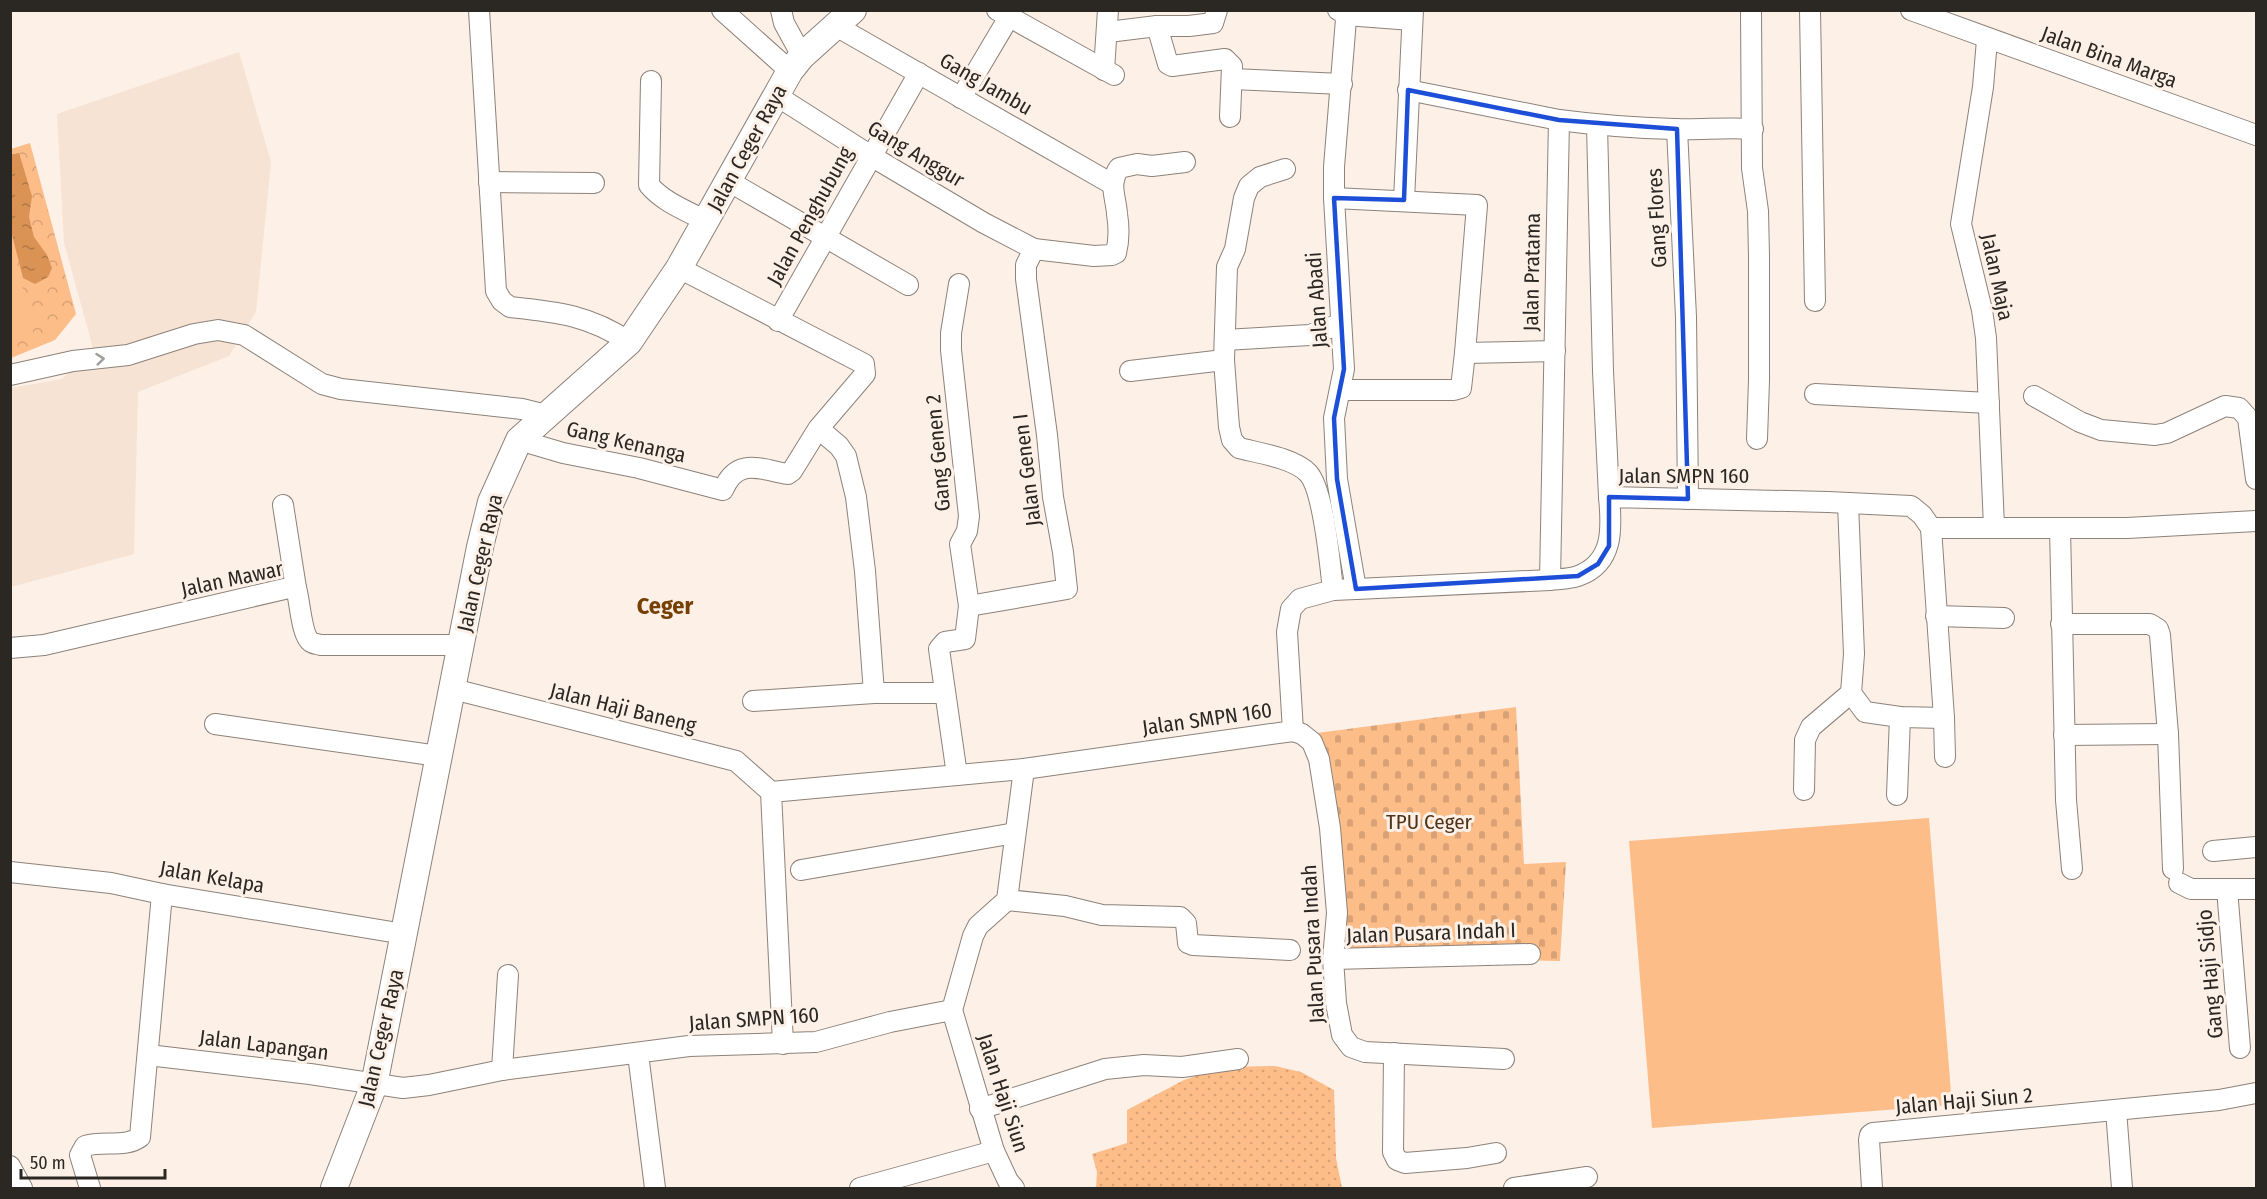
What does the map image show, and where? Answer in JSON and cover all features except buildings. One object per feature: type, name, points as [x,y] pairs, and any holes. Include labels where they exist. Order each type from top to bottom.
[{"type":"main road","name":"Jalan Ceger Raya","points":[[334,1188],[374,1084],[480,547],[491,502],[519,440],[628,342],[679,268],[796,64],[844,18]]},
{"type":"street","points":[[478,10],[495,291],[510,307],[582,318],[605,327],[628,342]]},
{"type":"street","points":[[722,10],[796,64]]},
{"type":"street","points":[[781,10],[796,64]]},
{"type":"street","points":[[961,98],[1003,14],[1109,73],[1108,10]]},
{"type":"street","points":[[1108,32],[1213,23],[1217,10]]},
{"type":"street","points":[[1750,10],[1752,168],[1758,211],[1759,256],[1760,380],[1756,439]]},
{"type":"street","points":[[1810,10],[1815,301]]},
{"type":"street","name":"Jalan Bina Marga","points":[[1911,10],[1987,40],[2256,135]]},
{"type":"street","points":[[1342,13],[1412,15],[1404,200]]},
{"type":"street","name":"Jalan Abadi","points":[[1342,13],[1342,84],[1334,167],[1334,198],[1345,350],[1341,390],[1334,418],[1337,479],[1356,589]]},
{"type":"street","name":"Gang Jambu","points":[[844,18],[919,73],[1112,184]]},
{"type":"street","points":[[1157,26],[1168,64],[1172,66],[1225,59],[1232,66],[1230,117]]},
{"type":"street","name":"Jalan Maja","points":[[1987,40],[1983,87],[1961,224],[1982,310],[1986,338],[1994,527]]},
{"type":"street","name":"Jalan Penghubung","points":[[778,321],[919,73]]},
{"type":"street","points":[[1232,79],[1342,84]]},
{"type":"street","points":[[651,81],[649,185],[655,193],[706,221]]},
{"type":"street","points":[[1408,90],[1558,120],[1598,125],[1677,129],[1753,129]]},
{"type":"street","name":"Gang Anggur","points":[[777,96],[871,156],[984,223],[1034,249]]},
{"type":"street","name":"Jalan Pratama","points":[[1550,580],[1558,120]]},
{"type":"street","points":[[1598,125],[1603,371],[1609,497]]},
{"type":"street","name":"Gang Flores","points":[[1677,129],[1686,317],[1688,499]]},
{"type":"street","points":[[1034,249],[1094,256],[1116,253],[1118,215],[1112,184],[1119,168],[1137,164],[1152,166],[1185,162]]},
{"type":"street","points":[[1285,169],[1260,177],[1249,186],[1244,198],[1240,230],[1227,267],[1224,360],[1229,427],[1232,440],[1239,448],[1287,461],[1308,473],[1318,494],[1333,590]]},
{"type":"street","points":[[489,182],[594,183]]},
{"type":"street","points":[[730,182],[908,285]]},
{"type":"street","points":[[1334,198],[1477,205],[1461,388],[1454,390],[1341,390]]},
{"type":"street","name":"Jalan Genen I","points":[[969,606],[1067,589],[1064,552],[1053,497],[1046,424],[1026,279],[1026,265],[1034,249]]},
{"type":"street","points":[[679,268],[778,321]]},
{"type":"street","name":"Gang Genen 2","points":[[957,775],[939,649],[945,642],[965,639],[969,606],[960,544],[967,531],[969,516],[951,341],[959,284]]},
{"type":"street","name":"Gang Kenanga","points":[[519,440],[563,453],[639,468],[723,490],[734,472],[744,467],[788,474],[818,429],[865,374],[866,368],[864,364],[778,321]]},
{"type":"street","points":[[1225,340],[1310,335],[1337,326]]},
{"type":"street","points":[[10,375],[72,361],[128,355],[194,334],[218,330],[244,335],[322,384],[341,389],[522,409],[546,415]]},
{"type":"street","points":[[1465,353],[1555,351]]},
{"type":"street","points":[[1130,371],[1224,360]]},
{"type":"street","points":[[1815,394],[1989,403]]},
{"type":"street","points":[[2034,396],[2080,422],[2100,430],[2155,435],[2167,433],[2224,406],[2239,408],[2248,418],[2256,479]]},
{"type":"street","points":[[826,435],[839,446],[846,456],[854,488],[865,571],[874,693]]},
{"type":"street","name":"Jalan SMPN 160","points":[[771,792],[1024,769],[1293,731],[1287,632],[1291,609],[1300,599],[1333,590],[1550,580],[1578,576],[1598,564],[1609,546],[1611,520],[1609,497],[1911,506],[1922,515],[1931,528]]},
{"type":"street","points":[[1848,503],[1854,654],[1851,693],[1865,712],[1900,717],[1944,718]]},
{"type":"street","points":[[283,505],[296,588]]},
{"type":"street","points":[[1944,757],[1944,718],[1931,528],[2127,528],[2256,521]]},
{"type":"street","points":[[2060,528],[2066,800],[2072,869]]},
{"type":"street","name":"Jalan Mawar","points":[[10,648],[44,645],[296,588],[305,633],[310,641],[321,645],[462,645]]},
{"type":"street","points":[[1936,616],[2004,618]]},
{"type":"street","points":[[2061,624],[2150,624],[2158,628],[2168,734],[2176,876],[2191,889],[2227,889]]},
{"type":"street","name":"Jalan Haji Baneng","points":[[453,689],[736,761],[771,792]]},
{"type":"street","points":[[753,701],[874,693],[945,693]]},
{"type":"street","points":[[1804,790],[1804,740],[1811,727],[1821,716],[1851,693]]},
{"type":"street","points":[[1897,795],[1900,717]]},
{"type":"street","points":[[215,724],[438,756]]},
{"type":"street","name":"Jalan Pusara Indah","points":[[1293,731],[1302,734],[1312,742],[1318,759],[1330,828],[1337,913],[1333,960],[1336,1003],[1342,1035],[1351,1047],[1365,1052],[1504,1059]]},
{"type":"street","points":[[2064,735],[2168,734]]},
{"type":"street","points":[[952,1010],[973,936],[978,926],[1007,900],[1024,769]]},
{"type":"street","points":[[771,792],[783,1044]]},
{"type":"street","points":[[801,870],[1016,833]]},
{"type":"street","points":[[2213,851],[2256,847]]},
{"type":"street","name":"Jalan Kelapa","points":[[10,872],[111,883],[162,894],[404,934]]},
{"type":"street","name":"Gang Haji Sidjo","points":[[2240,1048],[2227,889],[2256,889]]},
{"type":"street","points":[[87,1187],[80,1155],[85,1146],[96,1142],[131,1142],[140,1137],[162,894]]},
{"type":"street","points":[[1007,900],[1065,906],[1102,915],[1180,917],[1186,923],[1188,943],[1193,945],[1290,950]]},
{"type":"street","name":"Jalan Pusara Indah I","points":[[1333,960],[1530,954]]},
{"type":"street","points":[[501,1070],[508,975]]},
{"type":"street","name":"Jalan SMPN 160","points":[[374,1084],[403,1088],[429,1085],[501,1070],[690,1046],[816,1042],[890,1022],[952,1010]]},
{"type":"street","name":"Jalan Haji Siun","points":[[952,1010],[994,1151],[1008,1181],[1014,1188]]},
{"type":"street","points":[[1394,1053],[1392,1152],[1397,1160],[1405,1163],[1425,1162],[1496,1153]]},
{"type":"street","points":[[638,1054],[655,1188]]},
{"type":"street","name":"Jalan Lapangan","points":[[148,1055],[374,1084]]},
{"type":"street","points":[[980,1108],[1105,1069],[1144,1065],[1193,1066],[1238,1059]]},
{"type":"street","points":[[2122,1188],[2116,1110],[2219,1100],[2256,1093]]},
{"type":"street","name":"Jalan Haji Siun 2","points":[[1872,1188],[1869,1140],[1873,1133],[2116,1110]]},
{"type":"street","points":[[860,1188],[994,1151]]},
{"type":"street","points":[[10,1166],[22,1188]]},
{"type":"street","points":[[1514,1188],[1560,1185],[1587,1177]]},
{"type":"highlighted area","points":[[1408,90],[1559,120],[1677,129],[1688,499],[1609,497],[1609,546],[1598,564],[1578,576],[1356,589],[1337,479],[1334,418],[1344,369],[1334,198],[1404,200]]},
{"type":"shaded area","points":[[239,52],[271,162],[256,312],[229,356],[138,392],[134,554],[11,587],[11,388],[62,379],[93,348],[64,243],[57,114]]},
{"type":"green space","points":[[30,143],[76,314],[55,340],[11,358],[11,149]]},
{"type":"green space","points":[[11,240],[34,335],[10,341]]},
{"type":"green space","name":"TPU Ceger","points":[[1516,707],[1524,864],[1566,862],[1560,961],[1347,956],[1335,804],[1317,733]]},
{"type":"green space","points":[[1929,818],[1952,1105],[1652,1128],[1629,841]]},
{"type":"green space","points":[[1275,1066],[1301,1072],[1334,1090],[1336,1158],[1342,1188],[1096,1188],[1097,1172],[1092,1154],[1127,1143],[1127,1110],[1184,1080],[1222,1067]]},
{"type":"water","points":[[19,153],[32,196],[29,217],[34,237],[47,255],[52,268],[48,277],[35,284],[23,278],[11,231],[11,155]]},
{"type":"district","name":"Ceger","points":[[665,606]]}]
